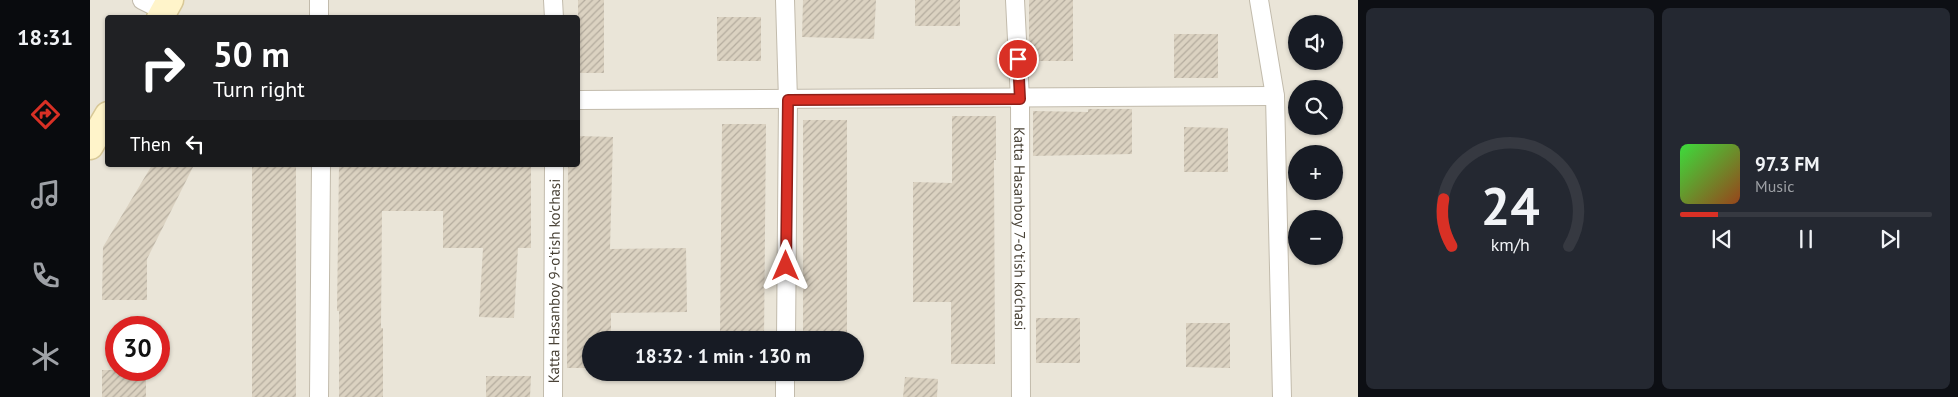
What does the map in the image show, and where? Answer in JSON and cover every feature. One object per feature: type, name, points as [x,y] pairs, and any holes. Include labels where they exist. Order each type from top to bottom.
[{"type":"street","points":[[319,0],[319,15]]},
{"type":"street","points":[[554,0],[554,15]]},
{"type":"street","points":[[785,0],[788,100],[786,331]]},
{"type":"street","name":"Katta Hasanboy 7-o'tish ko'chasi","points":[[1014,0],[1020,99],[1021,397]]},
{"type":"street","points":[[1259,0],[1275,96],[1282,397]]},
{"type":"street","points":[[580,100],[1020,99],[1275,96]]},
{"type":"street","points":[[90,146],[105,120]]},
{"type":"street","points":[[319,397],[321,167]]},
{"type":"street","name":"Katta Hasanboy 9-o'tish ko'chasi","points":[[553,397],[554,167]]},
{"type":"street","points":[[785,381],[785,397]]},
{"type":"shaded area","points":[[90,0],[1358,0],[1358,397],[90,397]]},
{"type":"building","points":[[578,0],[604,0],[604,73],[580,73],[580,15],[578,15]]},
{"type":"building","points":[[803,0],[876,0],[874,39],[802,37]]},
{"type":"building","points":[[915,0],[960,0],[960,26],[915,26]]},
{"type":"building","points":[[1029,0],[1073,0],[1073,61],[1029,61]]},
{"type":"building","points":[[717,17],[761,17],[761,61],[717,61]]},
{"type":"building","points":[[1174,34],[1218,34],[1218,78],[1174,78]]},
{"type":"building","points":[[1088,109],[1132,109],[1132,154],[1033,156],[1033,111],[1088,112]]},
{"type":"building","points":[[952,116],[996,116],[996,160],[994,160],[995,364],[951,364],[951,302],[913,302],[913,182],[952,183]]},
{"type":"building","points":[[803,120],[847,120],[847,331],[803,331]]},
{"type":"building","points":[[722,124],[766,124],[764,331],[720,331]]},
{"type":"building","points":[[1184,127],[1228,128],[1228,172],[1184,172]]},
{"type":"building","points":[[580,136],[613,137],[610,249],[686,248],[687,312],[611,313],[611,331],[582,331],[582,368],[567,368],[568,167],[580,167]]},
{"type":"building","points":[[151,167],[193,167],[147,259],[147,300],[102,300],[103,247]]},
{"type":"building","points":[[252,167],[296,167],[296,397],[252,397]]},
{"type":"building","points":[[339,167],[531,167],[531,248],[518,248],[514,318],[479,317],[483,248],[443,248],[443,211],[382,211],[381,328],[383,328],[383,397],[339,397],[339,311],[337,311]]},
{"type":"building","points":[[1036,318],[1080,318],[1080,363],[1036,363]]},
{"type":"building","points":[[1186,323],[1230,323],[1230,368],[1186,367]]},
{"type":"building","points":[[102,370],[105,370],[105,381],[146,381],[146,397],[102,397]]},
{"type":"building","points":[[486,376],[531,376],[530,397],[486,397]]},
{"type":"building","points":[[905,377],[938,379],[937,397],[903,397]]},
{"type":"route","points":[[786,266],[788,100],[1020,99],[1018,59]]}]
